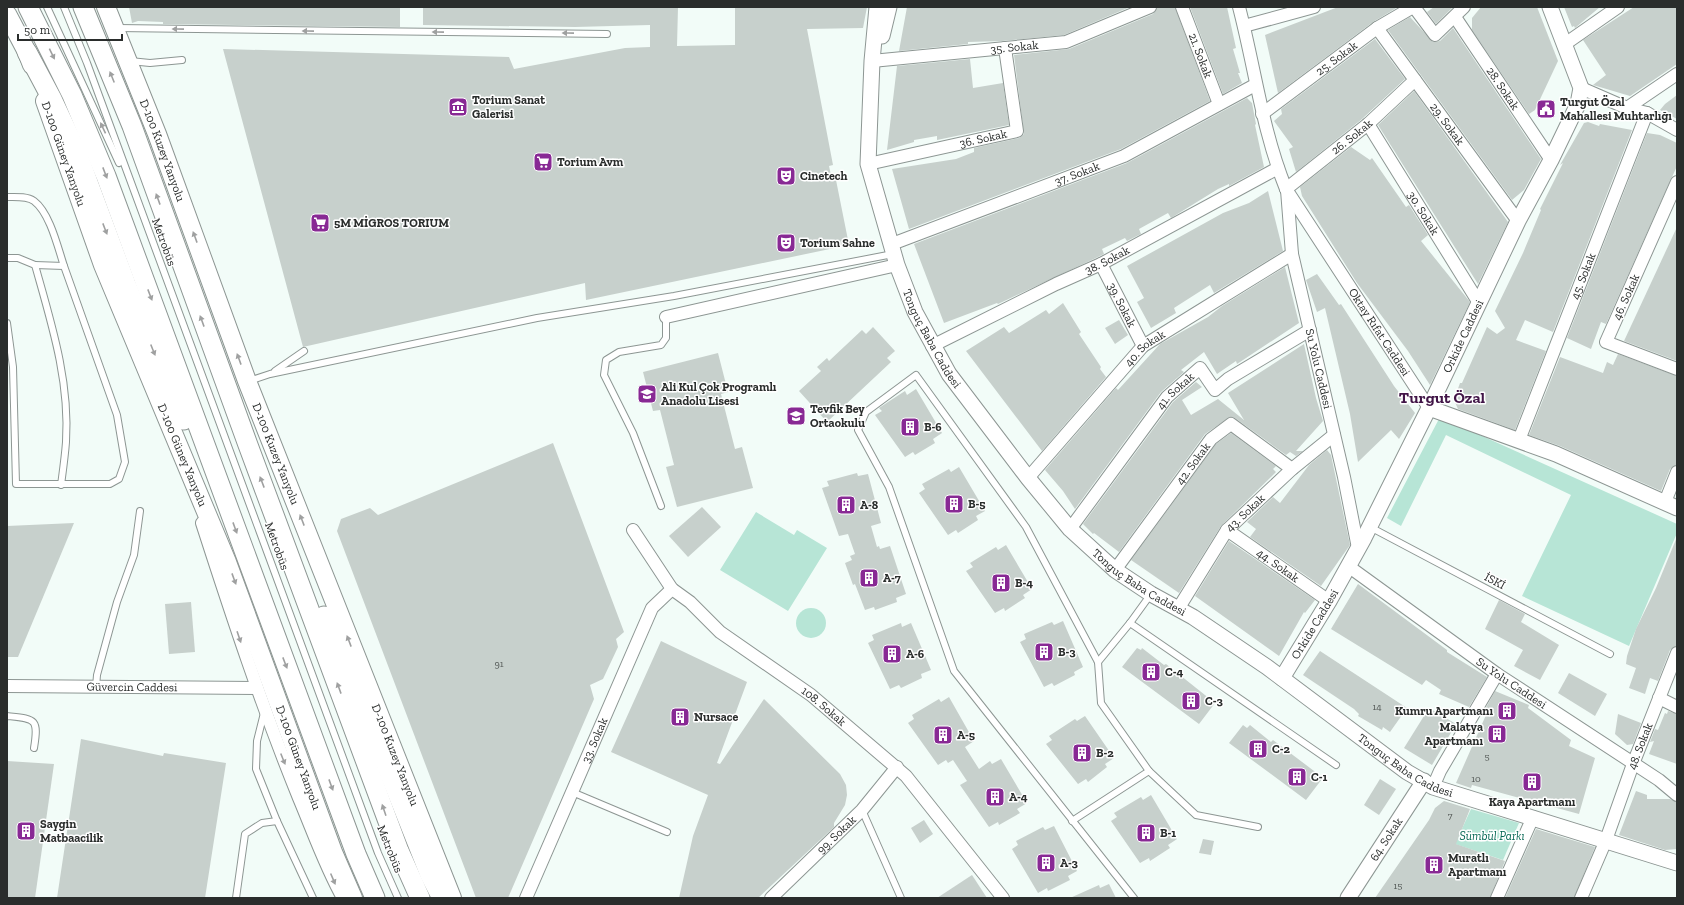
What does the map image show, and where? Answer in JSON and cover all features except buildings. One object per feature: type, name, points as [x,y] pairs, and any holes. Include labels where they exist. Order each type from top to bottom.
[{"type":"highway","points":[[28,7],[69,89],[106,176],[356,854],[375,898]]},
{"type":"highway","points":[[83,7],[132,126],[399,851],[420,898]]},
{"type":"highway","points":[[27,52],[52,99],[76,150],[126,284],[164,377],[194,440],[222,491]]},
{"type":"highway","points":[[291,558],[315,596],[345,662],[430,875],[442,898]]},
{"type":"main road","name":"D-100 Kuzey Yanyolu","points":[[106,7],[180,196],[247,381],[452,898]]},
{"type":"main road","name":"D-100 Güney Yanyolu","points":[[7,14],[27,52],[103,265],[228,562],[333,852],[353,898]]},
{"type":"street","name":"Tonguç Baba Caddesi","points":[[877,7],[872,61],[868,164],[894,254],[915,312],[932,346],[949,374],[1028,478],[1070,529],[1115,570],[1151,594],[1178,609],[1282,678],[1407,772],[1428,784],[1677,862]]},
{"type":"street","name":"Tonguç Baba Caddesi","points":[[872,61],[880,46],[889,7]]},
{"type":"street","name":"35. Sokak","points":[[872,61],[1066,42],[1150,7]]},
{"type":"street","name":"21. Sokak","points":[[1182,7],[1219,104]]},
{"type":"street","name":"Oktay Rıfat Caddesi","points":[[1239,7],[1262,114],[1278,168],[1286,189],[1429,408]]},
{"type":"street","points":[[1244,26],[1314,7]]},
{"type":"street","points":[[1414,7],[1434,35],[1464,7]]},
{"type":"street","name":"25. Sokak","points":[[1262,114],[1377,28],[1414,7]]},
{"type":"street","points":[[1550,7],[1581,88],[1627,108],[1647,113],[1677,130]]},
{"type":"street","points":[[1565,44],[1618,7]]},
{"type":"street","name":"28. Sokak","points":[[1455,17],[1551,160]]},
{"type":"street","name":"29. Sokak","points":[[1377,28],[1518,221]]},
{"type":"street","name":"36. Sokak","points":[[868,164],[1017,131],[1005,48]]},
{"type":"street","points":[[1627,108],[1677,74]]},
{"type":"street","name":"26. Sokak","points":[[1286,189],[1368,124],[1415,80]]},
{"type":"street","name":"37. Sokak","points":[[666,317],[894,254],[1124,156],[1255,85]]},
{"type":"street","name":"Orkide Caddesi","points":[[1282,678],[1329,601],[1369,527],[1429,408],[1518,221],[1551,160],[1578,104],[1581,88]]},
{"type":"street","name":"45. Sokak","points":[[1519,440],[1647,113]]},
{"type":"street","name":"30. Sokak","points":[[1368,124],[1479,302]]},
{"type":"street","name":"38. Sokak","points":[[932,346],[1056,284],[1101,264],[1278,168]]},
{"type":"street","name":"46. Sokak","points":[[1677,182],[1606,342],[1677,368]]},
{"type":"street","name":"Su Yolu Caddesi","points":[[1286,189],[1292,254],[1358,548]]},
{"type":"street","name":"40. Sokak","points":[[1028,478],[1143,346],[1292,254]]},
{"type":"street","name":"39. Sokak","points":[[1101,264],[1143,346]]},
{"type":"street","name":"41. Sokak","points":[[1070,529],[1167,397],[1200,368],[1215,390],[1228,379],[1310,330]]},
{"type":"street","points":[[1429,408],[1556,454],[1671,505],[1677,472]]},
{"type":"street","name":"42. Sokak","points":[[1115,570],[1211,440],[1231,424],[1292,469]]},
{"type":"street","name":"43. Sokak","points":[[1178,609],[1227,530],[1292,469],[1334,436]]},
{"type":"street","points":[[192,479],[194,497],[256,688],[335,885],[343,898]]},
{"type":"street","name":"108. Sokak","points":[[633,530],[672,589],[690,602],[720,632],[810,695],[897,767],[906,776],[1003,898]]},
{"type":"street","name":"44. Sokak","points":[[1227,530],[1329,601]]},
{"type":"street","name":"Su Yolu Caddesi","points":[[1348,566],[1497,674],[1659,780],[1677,795]]},
{"type":"street","name":"33. Sokak","points":[[526,898],[652,608],[672,589]]},
{"type":"street","name":"48. Sokak","points":[[1581,898],[1606,840],[1658,698],[1677,653]]},
{"type":"street","name":"64. Sokak","points":[[1348,898],[1428,784],[1440,771],[1497,674]]},
{"type":"street","name":"Güvercin Caddesi","points":[[7,686],[256,688]]},
{"type":"street","points":[[1658,698],[1677,707]]},
{"type":"street","name":"99. Sokak","points":[[771,898],[862,810],[897,767]]},
{"type":"street","points":[[1497,898],[1533,817]]},
{"type":"lane","name":"Metrobüs","points":[[47,7],[137,201]]},
{"type":"lane","name":"Metrobüs","points":[[64,7],[378,853],[398,898]]},
{"type":"lane","points":[[115,28],[607,34]]},
{"type":"lane","points":[[128,61],[150,63],[182,60]]},
{"type":"lane","points":[[7,197],[19,197],[34,201],[50,222],[64,266],[117,415],[125,462],[119,479],[110,484],[16,484],[13,367],[7,323]]},
{"type":"lane","points":[[247,381],[270,374],[537,318],[674,296],[894,254]]},
{"type":"lane","points":[[7,258],[18,258],[35,265],[64,266]]},
{"type":"lane","points":[[35,265],[57,344],[65,391],[66,441],[61,485]]},
{"type":"lane","points":[[661,506],[633,433],[604,375],[606,360],[619,352],[660,345],[666,338],[666,317]]},
{"type":"lane","points":[[270,374],[304,351]]},
{"type":"lane","points":[[1134,898],[954,671],[889,488],[858,430],[866,412],[916,375],[1026,527],[1098,662],[1100,703],[1149,771],[1196,815],[1258,826]]},
{"type":"lane","points":[[96,687],[96,675],[117,602],[134,555],[140,511]]},
{"type":"lane","name":"İSKİ","points":[[1369,527],[1610,654]]},
{"type":"lane","points":[[1098,662],[1130,623],[1151,594]]},
{"type":"lane","points":[[1130,623],[1336,765]]},
{"type":"lane","points":[[265,711],[257,741],[256,769],[276,821],[313,898]]},
{"type":"lane","points":[[7,716],[29,718],[34,722],[37,732],[34,748]]},
{"type":"lane","points":[[1072,821],[1149,771]]},
{"type":"lane","points":[[572,792],[667,832]]},
{"type":"lane","points":[[862,810],[901,898]]},
{"type":"lane","points":[[236,898],[245,834],[262,823],[276,821]]},
{"type":"green space","points":[[1440,417],[1677,524],[1677,533],[1629,646],[1522,596],[1571,495],[1446,435],[1401,526],[1387,518]]},
{"type":"green space","points":[[756,512],[794,535],[797,530],[827,548],[788,611],[720,570]]},
{"type":"green space","points":[[811,608],[817,609],[825,617],[825,629],[817,637],[811,638],[805,637],[797,629],[796,623],[797,617],[805,609]]},
{"type":"green space","name":"Sümbül Parkı","points":[[1471,809],[1519,823],[1503,860],[1455,844]]},
{"type":"place","name":"Torium Sanat Galerisi","points":[[458,107]]},
{"type":"place","name":"Turgut Özal Mahallesi Muhtarlığı","points":[[1546,109]]},
{"type":"place","name":"Torium Avm","points":[[543,162]]},
{"type":"place","name":"Cinetech","points":[[786,176]]},
{"type":"place","name":"5M MİGROS TORIUM","points":[[320,223]]},
{"type":"place","name":"Torium Sahne","points":[[786,243]]},
{"type":"place","name":"Ali Kul Çok Programlı Anadolu Lisesi","points":[[647,394]]},
{"type":"place","name":"Tevfik Bey Ortaokulu","points":[[796,416]]},
{"type":"place","name":"B-6","points":[[910,427]]},
{"type":"place","name":"B-5","points":[[954,504]]},
{"type":"place","name":"A-8","points":[[846,505]]},
{"type":"place","name":"A-7","points":[[869,578]]},
{"type":"place","name":"B-4","points":[[1001,583]]},
{"type":"place","name":"B-3","points":[[1044,652]]},
{"type":"place","name":"A-6","points":[[892,654]]},
{"type":"place","name":"C-4","points":[[1151,672]]},
{"type":"place","name":"C-3","points":[[1191,701]]},
{"type":"place","name":"Kumru Apartmanı","points":[[1507,711]]},
{"type":"place","name":"Nursace","points":[[680,717]]},
{"type":"place","name":"Malatya Apartmanı","points":[[1497,734]]},
{"type":"place","name":"A-5","points":[[943,735]]},
{"type":"place","name":"C-2","points":[[1258,749]]},
{"type":"place","name":"B-2","points":[[1082,753]]},
{"type":"place","name":"C-1","points":[[1297,777]]},
{"type":"place","name":"Kaya Apartmanı","points":[[1532,782]]},
{"type":"place","name":"A-4","points":[[995,797]]},
{"type":"place","name":"Saygin Matbaacilik","points":[[26,831]]},
{"type":"place","name":"B-1","points":[[1146,833]]},
{"type":"place","name":"A-3","points":[[1046,863]]},
{"type":"place","name":"Muratlı Apartmanı","points":[[1434,865]]},
{"type":"district","name":"Turgut Özal","points":[[1442,397]]}]
